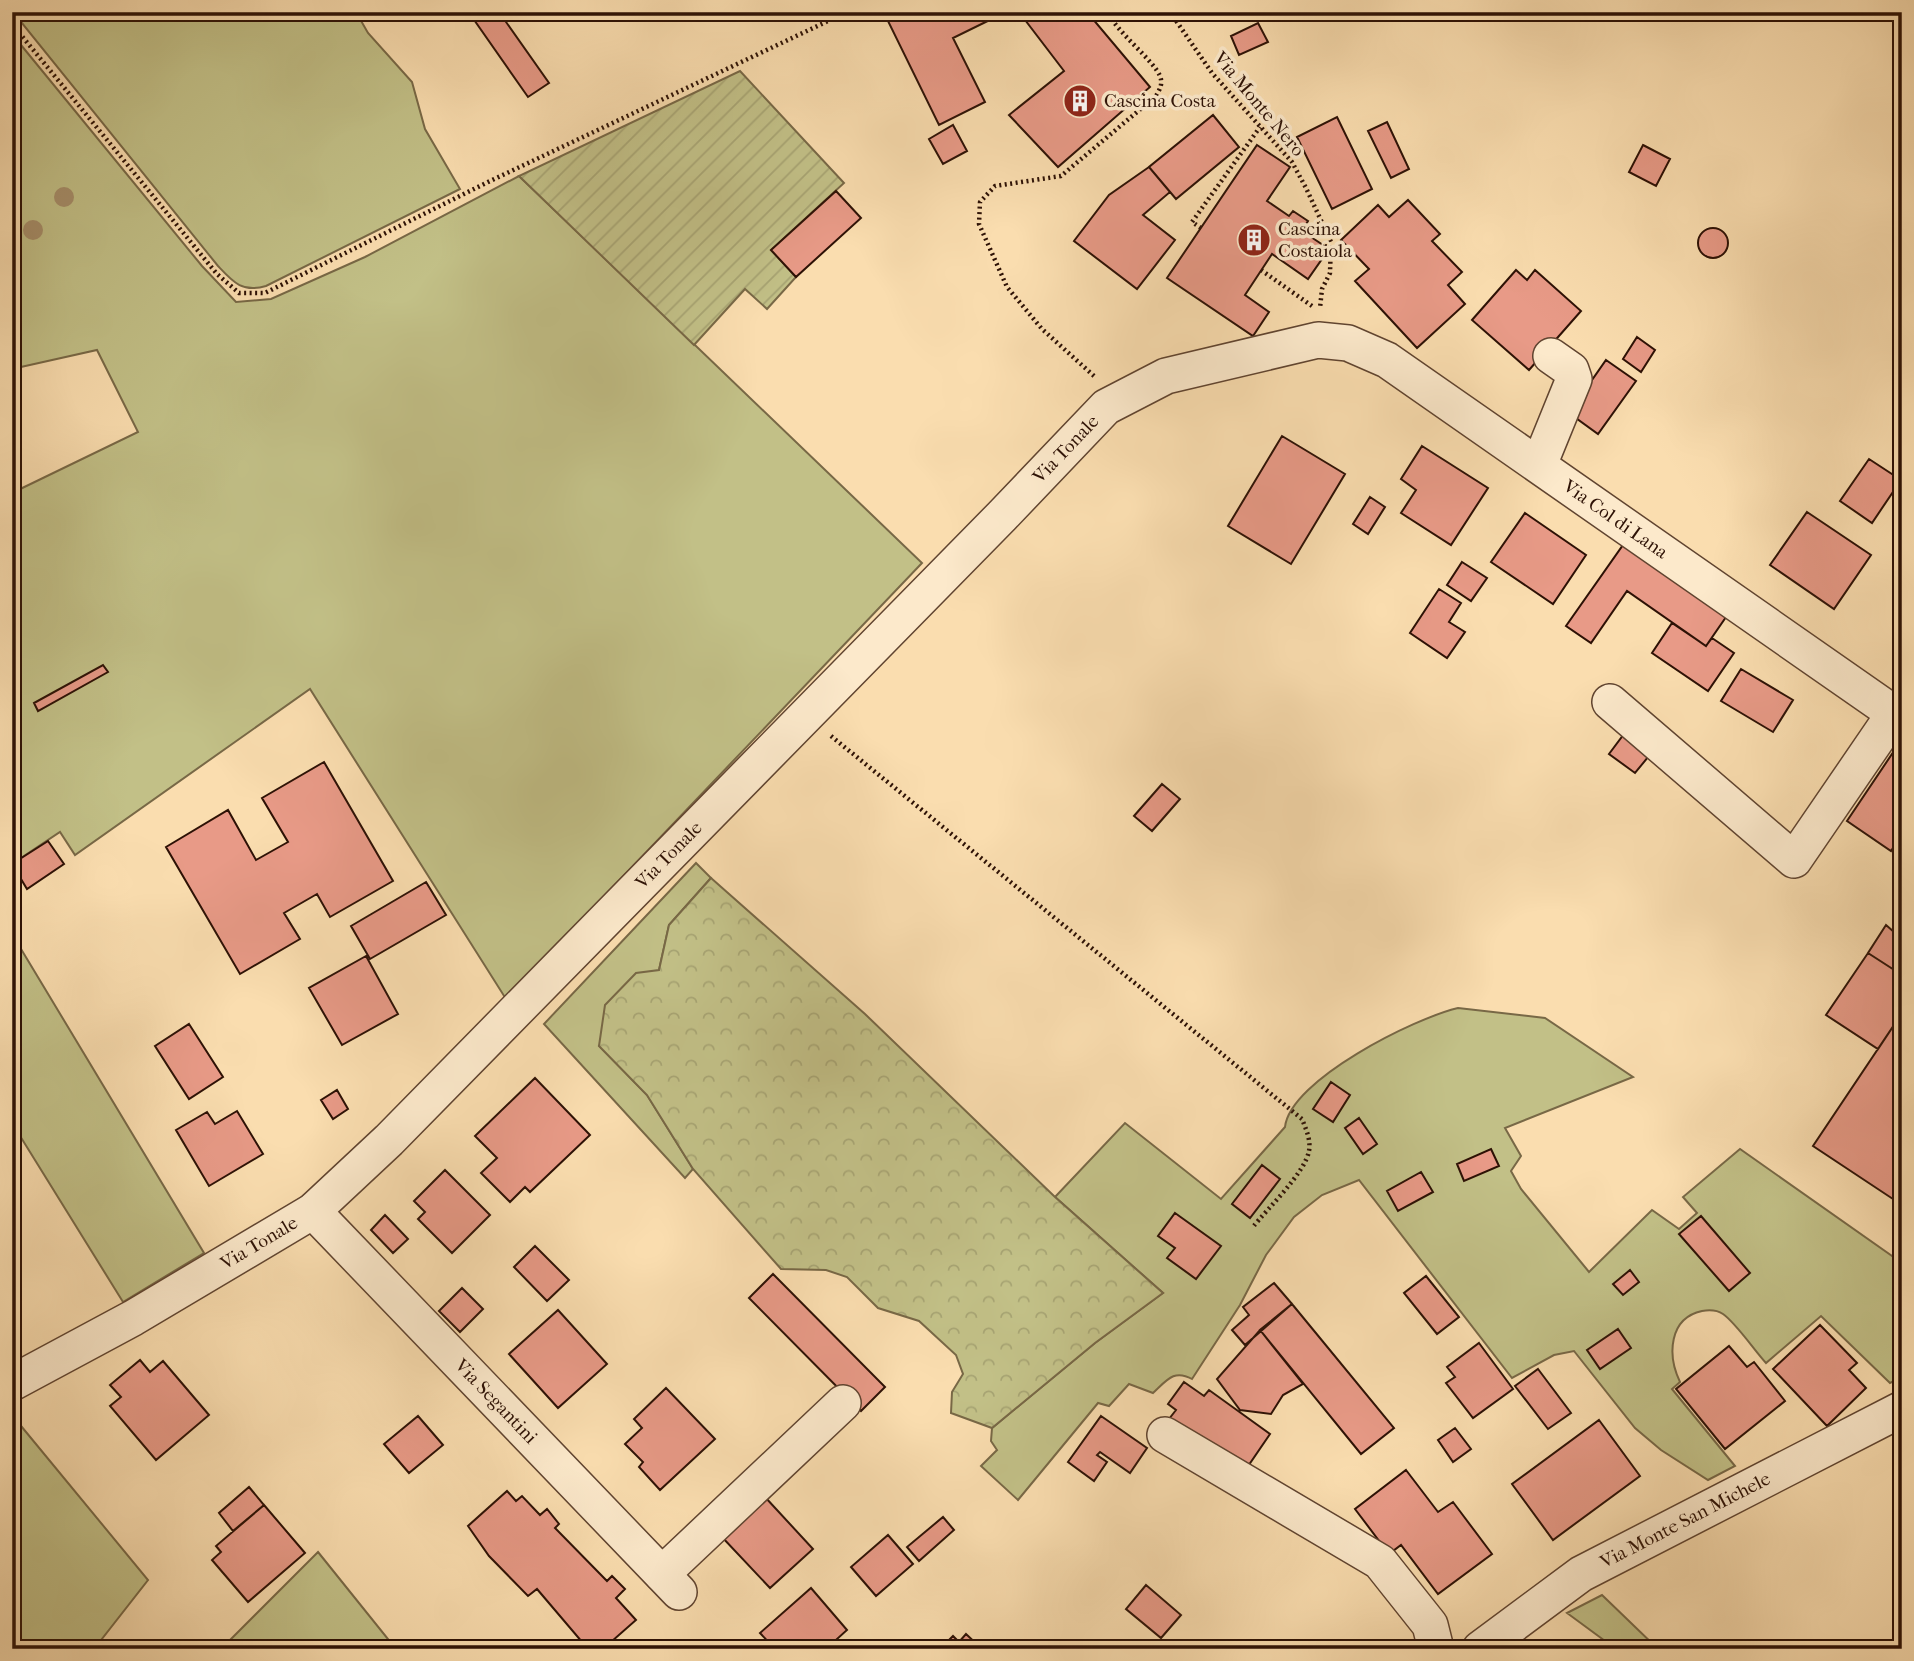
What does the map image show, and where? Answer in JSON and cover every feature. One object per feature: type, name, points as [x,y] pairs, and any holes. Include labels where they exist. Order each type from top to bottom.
[{"type":"street","name":"Via Tonale","points":[[12,1383],[111,1331],[313,1211],[389,1140],[1106,407],[1166,376],[1319,326]]},
{"type":"street","name":"Via Col di Lana","points":[[1319,326],[1348,343],[1387,360],[1898,717]]},
{"type":"street","points":[[1539,465],[1574,379],[1571,370],[1551,356]]},
{"type":"street","points":[[1609,702],[1794,860],[1898,717]]},
{"type":"street","name":"Via Segantini","points":[[313,1211],[670,1583],[843,1403]]},
{"type":"street","name":"Via Monte San Michele","points":[[1480,1649],[1581,1574],[1902,1409]]},
{"type":"street","points":[[1165,1435],[1380,1562],[1430,1625],[1436,1649]]},
{"type":"path","points":[[12,24],[217,274],[239,293],[265,293],[488,182],[847,12]]},
{"type":"path","points":[[1106,407],[1103,392],[1091,372],[1042,329],[1007,287],[979,224],[978,213],[985,193],[995,186],[1061,176],[1156,96],[1161,87],[1160,76],[1130,44],[1107,12]]},
{"type":"path","name":"Via Monte Nero","points":[[1170,12],[1212,73],[1292,162],[1331,242],[1330,273],[1322,289],[1319,326]]},
{"type":"path","points":[[1201,228],[1192,222],[1260,127]]},
{"type":"path","points":[[1261,270],[1319,326]]},
{"type":"path","points":[[806,716],[1302,1119],[1308,1133],[1309,1152],[1299,1170],[1253,1227]]},
{"type":"green space","points":[[13,12],[356,12],[368,33],[412,82],[425,129],[460,189],[266,286],[244,287],[233,281],[218,266]]},
{"type":"green space","points":[[12,34],[202,266],[236,302],[271,299],[365,257],[519,176],[922,563],[506,999],[310,689],[75,855],[60,832],[12,864],[12,493],[138,432],[97,350],[12,369]]},
{"type":"green space","points":[[740,71],[844,183],[771,250],[796,277],[767,309],[745,289],[694,345],[519,176]]},
{"type":"green space","points":[[696,863],[711,878],[669,925],[659,970],[599,1046],[647,1095],[693,1169],[685,1178],[544,1024]]},
{"type":"green space","points":[[711,878],[865,1014],[1055,1197],[1163,1293],[1095,1343],[992,1428],[951,1413],[952,1392],[963,1374],[956,1355],[919,1321],[878,1308],[847,1277],[826,1270],[781,1269],[693,1169],[647,1095],[599,1046],[605,1005],[636,973],[659,970],[669,925]]},
{"type":"green space","points":[[12,934],[204,1253],[123,1302],[12,1123]]},
{"type":"green space","points":[[1458,1008],[1545,1018],[1633,1077],[1505,1128],[1521,1156],[1511,1171],[1521,1189],[1589,1272],[1652,1210],[1679,1229],[1697,1213],[1683,1197],[1740,1149],[1902,1263],[1902,1377],[1890,1383],[1821,1316],[1766,1363],[1723,1314],[1707,1310],[1691,1315],[1677,1329],[1674,1339],[1673,1360],[1680,1382],[1672,1389],[1735,1466],[1708,1480],[1661,1450],[1635,1428],[1574,1351],[1554,1355],[1512,1378],[1359,1180],[1322,1195],[1294,1217],[1266,1255],[1240,1305],[1192,1379],[1175,1376],[1153,1393],[1129,1384],[1109,1406],[1098,1403],[1018,1500],[981,1466],[997,1450],[991,1441],[992,1428],[1095,1343],[1163,1293],[1055,1197],[1125,1123],[1221,1199],[1285,1127],[1292,1109],[1308,1090],[1331,1071],[1414,1024]]},
{"type":"green space","points":[[12,1415],[148,1580],[94,1649],[12,1649]]},
{"type":"green space","points":[[318,1552],[396,1649],[221,1649]]},
{"type":"green space","points":[[1602,1595],[1658,1649],[1616,1649],[1567,1613]]},
{"type":"building","points":[[499,12],[549,83],[528,97],[470,14]]},
{"type":"building","points":[[900,12],[1006,12],[953,38],[985,102],[939,125],[887,19]]},
{"type":"building","name":"Cascina Costa","points":[[1019,12],[1087,12],[1150,87],[1058,167],[1009,115],[1064,71]]},
{"type":"building","points":[[1258,23],[1268,42],[1239,55],[1231,36]]},
{"type":"building","points":[[1213,115],[1239,147],[1176,199],[1149,167]]},
{"type":"building","points":[[1337,117],[1372,189],[1332,209],[1297,137]]},
{"type":"building","points":[[1387,122],[1409,169],[1391,178],[1368,131]]},
{"type":"building","points":[[953,125],[967,151],[943,164],[929,139]]},
{"type":"building","name":"Cascina Costaiola","points":[[1257,145],[1290,167],[1267,201],[1289,216],[1293,211],[1308,221],[1302,231],[1329,249],[1308,279],[1272,254],[1245,295],[1269,312],[1253,336],[1167,278]]},
{"type":"building","points":[[1643,145],[1670,159],[1656,186],[1629,172]]},
{"type":"building","points":[[1149,167],[1170,192],[1143,215],[1175,240],[1137,289],[1074,241],[1109,195]]},
{"type":"building","points":[[836,191],[861,218],[796,277],[771,250]]},
{"type":"building","points":[[1408,200],[1440,234],[1432,241],[1462,272],[1448,285],[1465,304],[1417,348],[1355,281],[1369,269],[1341,240],[1378,205],[1389,217]]},
{"type":"building","points":[[1713,228],[1724,232],[1728,243],[1724,254],[1713,258],[1702,254],[1698,243],[1702,232]]},
{"type":"building","points":[[1516,270],[1527,280],[1535,270],[1581,311],[1529,370],[1472,320]]},
{"type":"building","points":[[1637,337],[1655,350],[1641,372],[1623,359]]},
{"type":"building","points":[[1606,360],[1636,381],[1598,434],[1569,413]]},
{"type":"building","points":[[1282,436],[1345,474],[1291,564],[1228,526]]},
{"type":"building","points":[[1422,446],[1488,488],[1451,545],[1401,513],[1416,490],[1401,479]]},
{"type":"building","points":[[1869,459],[1901,480],[1872,523],[1840,501]]},
{"type":"building","points":[[1370,497],[1385,507],[1368,534],[1353,524]]},
{"type":"building","points":[[1807,512],[1871,555],[1834,609],[1770,565]]},
{"type":"building","points":[[1525,513],[1586,555],[1553,604],[1491,562]]},
{"type":"building","points":[[1623,545],[1726,617],[1706,646],[1627,591],[1591,643],[1566,626]]},
{"type":"building","points":[[1462,562],[1487,578],[1471,601],[1447,585]]},
{"type":"building","points":[[1439,589],[1461,603],[1449,622],[1465,632],[1447,658],[1410,633]]},
{"type":"building","points":[[1672,623],[1706,646],[1712,638],[1734,653],[1708,691],[1652,653]]},
{"type":"building","points":[[103,665],[108,672],[38,711],[34,703]]},
{"type":"building","points":[[1741,669],[1793,700],[1773,732],[1721,701]]},
{"type":"building","points":[[1627,730],[1653,751],[1635,773],[1609,754]]},
{"type":"building","points":[[1900,742],[1902,834],[1891,851],[1847,821]]},
{"type":"building","points":[[324,762],[393,881],[330,917],[317,894],[284,913],[300,939],[240,974],[166,847],[228,810],[256,860],[288,842],[262,798]]},
{"type":"building","points":[[1162,784],[1180,799],[1152,831],[1134,816]]},
{"type":"building","points":[[48,841],[64,864],[27,889],[12,864]]},
{"type":"building","points":[[426,882],[446,915],[370,959],[351,926]]},
{"type":"building","points":[[1886,925],[1902,939],[1902,975],[1868,953]]},
{"type":"building","points":[[1868,953],[1902,975],[1902,1013],[1878,1049],[1826,1015]]},
{"type":"building","points":[[366,956],[398,1014],[342,1045],[309,988]]},
{"type":"building","points":[[1902,1013],[1902,1205],[1813,1146]]},
{"type":"building","points":[[189,1024],[223,1077],[189,1099],[155,1046]]},
{"type":"building","points":[[535,1078],[590,1135],[530,1192],[525,1187],[510,1202],[481,1173],[497,1158],[475,1136]]},
{"type":"building","points":[[1331,1082],[1350,1095],[1333,1122],[1313,1109]]},
{"type":"building","points":[[337,1090],[348,1109],[333,1119],[321,1100]]},
{"type":"building","points":[[237,1111],[263,1154],[209,1186],[176,1130],[207,1112],[215,1124]]},
{"type":"building","points":[[1359,1118],[1377,1144],[1363,1154],[1345,1128]]},
{"type":"building","points":[[1491,1149],[1499,1166],[1464,1181],[1457,1164]]},
{"type":"building","points":[[1262,1165],[1280,1179],[1250,1218],[1232,1204]]},
{"type":"building","points":[[445,1170],[490,1215],[452,1253],[418,1219],[425,1212],[414,1201]]},
{"type":"building","points":[[1421,1172],[1433,1192],[1398,1211],[1387,1191]]},
{"type":"building","points":[[1175,1213],[1221,1246],[1196,1279],[1167,1258],[1175,1248],[1158,1236]]},
{"type":"building","points":[[385,1215],[408,1239],[393,1253],[371,1230]]},
{"type":"building","points":[[1701,1216],[1750,1273],[1729,1291],[1679,1234]]},
{"type":"building","points":[[535,1246],[569,1280],[547,1301],[514,1267]]},
{"type":"building","points":[[1630,1270],[1639,1282],[1623,1295],[1613,1284]]},
{"type":"building","points":[[773,1274],[885,1387],[861,1411],[749,1298]]},
{"type":"building","points":[[1426,1276],[1459,1317],[1437,1334],[1404,1293]]},
{"type":"building","points":[[1274,1283],[1292,1304],[1245,1345],[1232,1330],[1249,1315],[1243,1307]]},
{"type":"building","points":[[462,1288],[483,1309],[460,1332],[439,1311]]},
{"type":"building","points":[[1292,1304],[1394,1428],[1361,1454],[1260,1330]]},
{"type":"building","points":[[558,1310],[607,1364],[558,1408],[509,1354]]},
{"type":"building","points":[[1820,1325],[1857,1363],[1849,1370],[1866,1388],[1827,1426],[1773,1369]]},
{"type":"building","points":[[1618,1329],[1631,1348],[1600,1369],[1587,1350]]},
{"type":"building","points":[[1260,1330],[1303,1384],[1283,1395],[1271,1414],[1240,1410],[1217,1379]]},
{"type":"building","points":[[1479,1343],[1513,1389],[1473,1418],[1446,1383],[1455,1377],[1447,1367]]},
{"type":"building","points":[[1729,1346],[1747,1367],[1754,1362],[1785,1401],[1725,1449],[1676,1389]]},
{"type":"building","points":[[140,1360],[150,1372],[163,1361],[209,1415],[156,1460],[110,1406],[121,1397],[110,1385]]},
{"type":"building","points":[[1538,1369],[1571,1413],[1548,1429],[1515,1386]]},
{"type":"building","points":[[1184,1382],[1204,1396],[1209,1390],[1270,1434],[1244,1472],[1169,1419],[1176,1410],[1168,1404]]},
{"type":"building","points":[[666,1388],[715,1439],[660,1490],[639,1467],[643,1462],[625,1444],[642,1428],[634,1419]]},
{"type":"building","points":[[418,1416],[443,1445],[409,1473],[384,1444]]},
{"type":"building","points":[[1101,1416],[1147,1448],[1130,1473],[1100,1452],[1097,1455],[1107,1462],[1094,1481],[1068,1462]]},
{"type":"building","points":[[1599,1420],[1640,1476],[1553,1540],[1512,1484]]},
{"type":"building","points":[[1455,1428],[1471,1449],[1453,1462],[1438,1440]]},
{"type":"building","points":[[1406,1470],[1438,1512],[1453,1502],[1492,1554],[1438,1594],[1401,1545],[1389,1554],[1355,1509]]},
{"type":"building","points":[[249,1487],[264,1505],[233,1531],[219,1513]]},
{"type":"building","points":[[507,1491],[516,1501],[522,1496],[540,1515],[547,1509],[559,1524],[555,1528],[607,1581],[612,1576],[625,1589],[616,1598],[636,1620],[603,1649],[588,1649],[537,1589],[528,1596],[489,1556],[468,1526]]},
{"type":"building","points":[[765,1497],[813,1549],[770,1588],[721,1536]]},
{"type":"building","points":[[264,1505],[305,1553],[248,1602],[212,1560],[221,1552],[216,1546]]},
{"type":"building","points":[[943,1517],[954,1530],[919,1561],[907,1547]]},
{"type":"building","points":[[888,1535],[913,1564],[876,1596],[851,1567]]},
{"type":"building","points":[[1146,1585],[1181,1615],[1161,1638],[1126,1609]]},
{"type":"building","points":[[811,1588],[847,1630],[826,1649],[775,1649],[760,1633]]},
{"type":"building","points":[[966,1634],[982,1649],[940,1649],[953,1636],[959,1642]]},
{"type":"place","name":"Cascina Costa","points":[[1080,101]]},
{"type":"place","name":"Cascina Costaiola","points":[[1254,240]]}]
